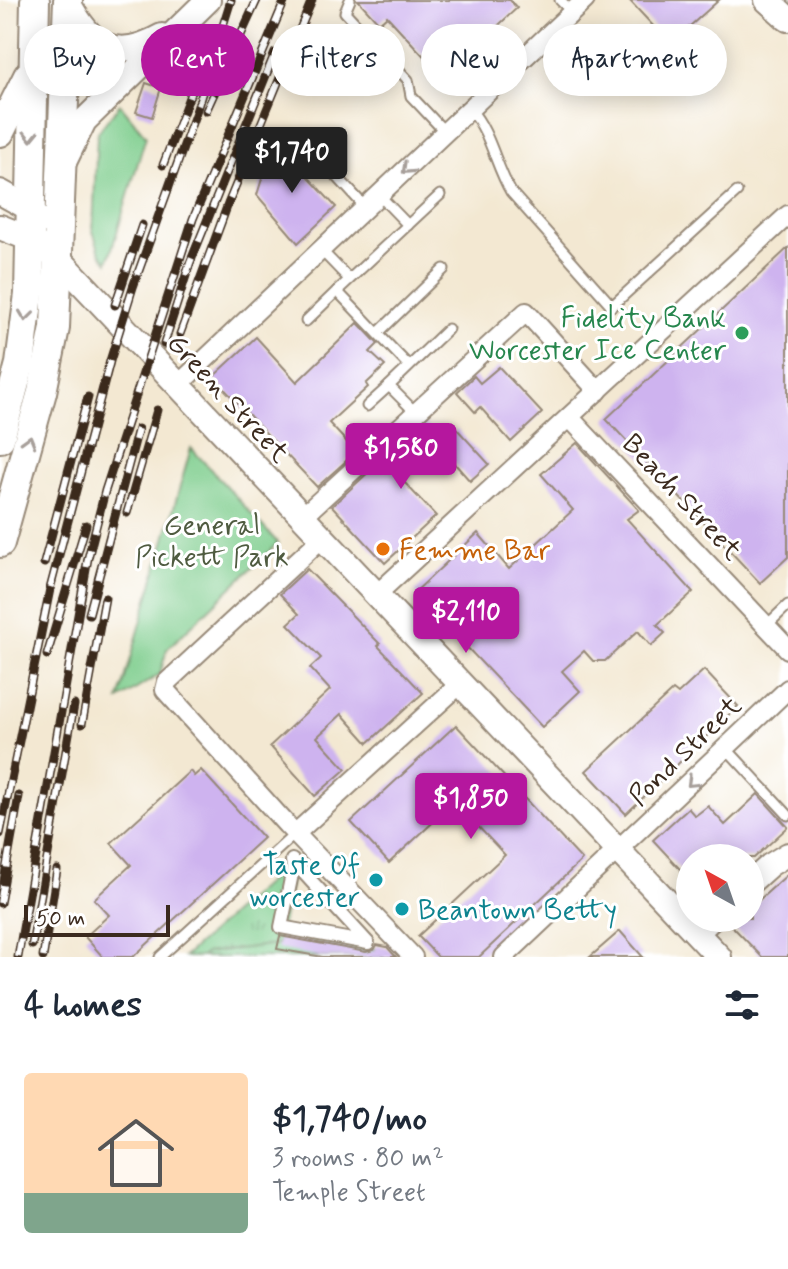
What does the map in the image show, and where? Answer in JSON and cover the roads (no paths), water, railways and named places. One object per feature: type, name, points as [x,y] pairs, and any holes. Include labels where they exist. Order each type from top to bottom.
[{"type":"main road","points":[[34,24],[35,0]]},
{"type":"main road","points":[[181,24],[208,0]]},
{"type":"main road","points":[[767,0],[788,19]]},
{"type":"main road","points":[[68,1],[79,25],[90,38],[124,50],[141,47]]},
{"type":"main road","points":[[0,543],[48,367],[55,328],[68,1]]},
{"type":"main road","points":[[61,170],[84,121],[141,64]]},
{"type":"main road","points":[[0,132],[24,86]]},
{"type":"main road","points":[[0,438],[20,364],[29,294],[32,96]]},
{"type":"main road","points":[[0,192],[29,208],[51,238],[60,260]]},
{"type":"main road","points":[[0,227],[28,238],[60,260]]},
{"type":"main road","name":"Green Street","points":[[60,260],[619,850],[676,900]]},
{"type":"main road","name":"Green Street","points":[[708,932],[719,957]]},
{"type":"street","points":[[177,386],[470,109],[573,4]]},
{"type":"street","points":[[376,595],[788,215]]},
{"type":"street","points":[[302,517],[526,312],[598,391]]},
{"type":"street","name":"Beach Street","points":[[569,417],[788,649]]},
{"type":"street","points":[[322,538],[167,682],[165,690],[413,957]]},
{"type":"street","points":[[296,833],[460,684]]},
{"type":"street","name":"Pond Street","points":[[504,957],[788,689]]},
{"type":"street","points":[[764,870],[788,854]]},
{"type":"street","points":[[292,860],[368,943],[281,927],[293,869],[292,860]]},
{"type":"lane","points":[[179,24],[188,0]]},
{"type":"lane","points":[[350,0],[345,12],[408,80],[411,96],[445,132]]},
{"type":"lane","points":[[470,109],[481,121],[498,171],[511,192],[612,306],[737,192]]},
{"type":"lane","points":[[332,171],[408,225]]},
{"type":"lane","points":[[306,321],[440,195]]},
{"type":"lane","points":[[321,250],[349,279]]},
{"type":"lane","points":[[378,333],[444,269]]},
{"type":"lane","points":[[337,291],[409,366]]},
{"type":"lane","points":[[367,406],[448,329]]},
{"type":"lane","points":[[389,386],[416,413]]},
{"type":"lane","points":[[766,626],[788,605]]},
{"type":"lane","points":[[726,748],[788,815]]},
{"type":"lane","points":[[160,957],[296,833]]},
{"type":"railway","points":[[0,834],[50,589],[110,361],[133,287],[197,109],[231,0]]},
{"type":"railway","points":[[206,111],[257,0]]},
{"type":"railway","points":[[18,957],[88,558],[105,491],[193,219],[285,0]]},
{"type":"railway","points":[[180,334],[228,204],[312,0]]},
{"type":"railway","points":[[164,344],[190,263],[271,63]]},
{"type":"railway","points":[[163,165],[189,96]]},
{"type":"railway","points":[[115,305],[142,225]]},
{"type":"railway","points":[[44,563],[88,397]]},
{"type":"railway","points":[[127,513],[157,410]]},
{"type":"railway","points":[[89,614],[138,429]]},
{"type":"railway","points":[[47,655],[86,525]]},
{"type":"railway","points":[[82,724],[105,598]]},
{"type":"railway","points":[[32,945],[74,705]]},
{"type":"railway","points":[[0,903],[19,796]]},
{"type":"railway","points":[[43,957],[57,870]]},
{"type":"place","name":"Fidelity Bank Worcester Ice Center","points":[[742,333]]},
{"type":"place","name":"Femme Bar","points":[[383,549]]},
{"type":"place","name":"Taste Of worcester","points":[[376,880]]},
{"type":"place","name":"Beantown Betty","points":[[402,909]]},
{"type":"park label","name":"General Pickett Park","points":[[212,540]]}]
